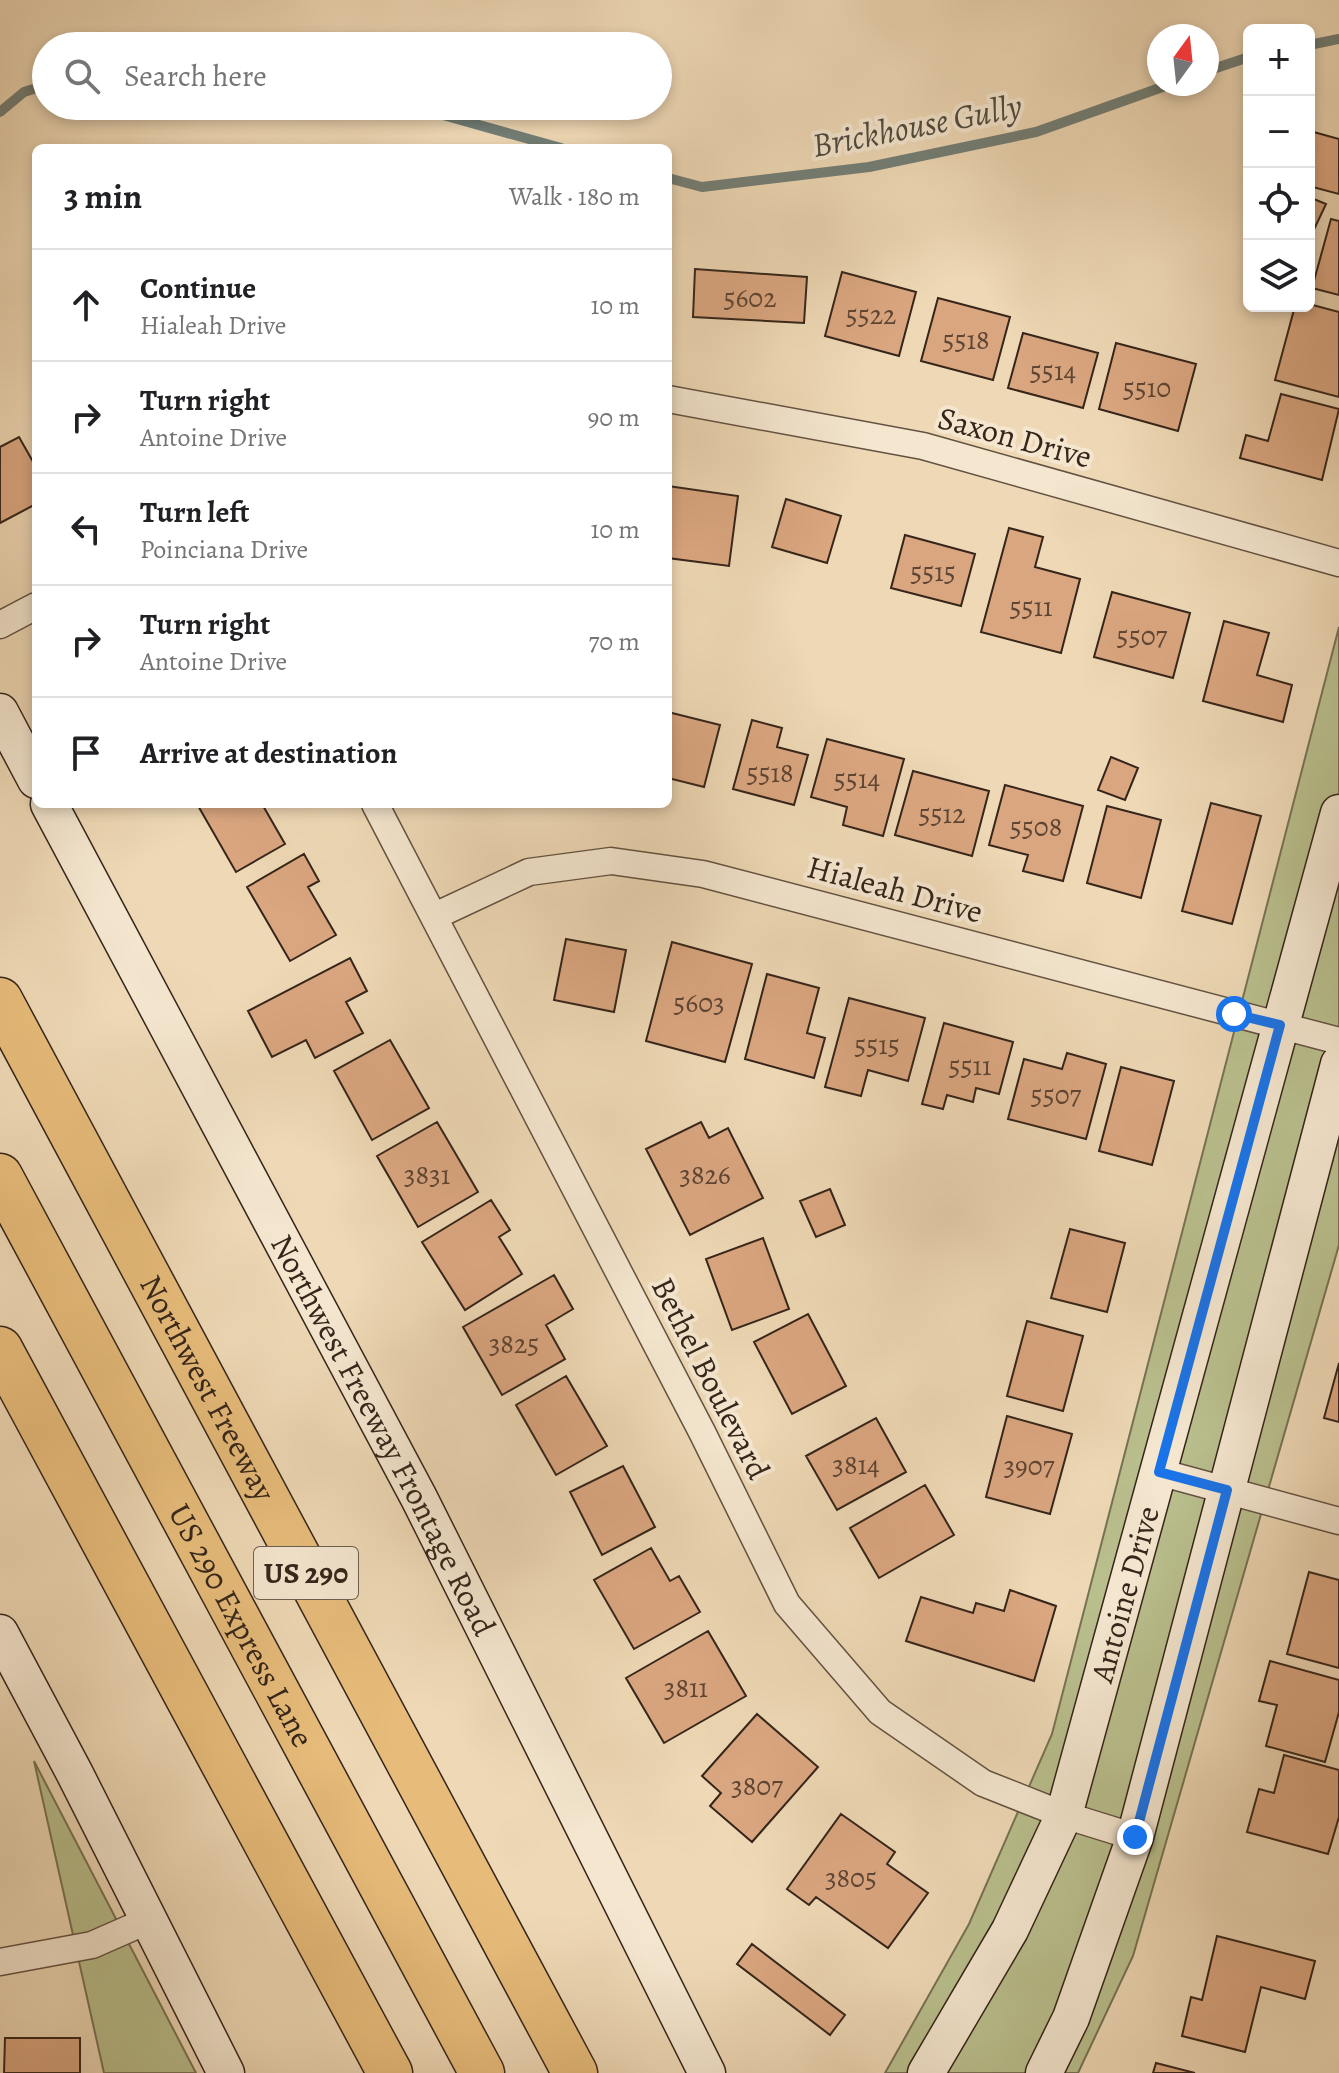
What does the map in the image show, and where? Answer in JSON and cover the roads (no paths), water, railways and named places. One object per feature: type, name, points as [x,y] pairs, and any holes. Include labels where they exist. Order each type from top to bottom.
[{"type":"highway","name":"Northwest Freeway","points":[[0,1000],[575,2073]]},
{"type":"highway","name":"US 290 Express Lane","points":[[0,1176],[482,2073]]},
{"type":"highway","points":[[0,1349],[390,2073]]},
{"type":"highway","points":[[0,1377],[85,1508]]},
{"type":"main road","points":[[0,712],[32,772]]},
{"type":"main road","name":"Northwest Freeway Frontage Road","points":[[51,808],[419,1498],[707,2073]]},
{"type":"main road","name":"Antoine Drive","points":[[926,2073],[1010,1930],[1064,1815],[1339,813]]},
{"type":"main road","points":[[1044,2073],[1071,2018],[1135,1837],[1339,1064]]},
{"type":"main road","points":[[0,1633],[226,2073]]},
{"type":"street","name":"Saxon Drive","points":[[672,400],[923,446],[1339,563]]},
{"type":"street","points":[[0,625],[32,608]]},
{"type":"street","name":"Bethel Boulevard","points":[[377,808],[787,1604],[880,1712],[983,1783],[1064,1815],[1135,1837]]},
{"type":"street","name":"Hialeah Drive","points":[[435,916],[529,872],[611,861],[703,874],[1339,1041]]},
{"type":"street","points":[[1159,1472],[1339,1521]]},
{"type":"street","points":[[0,1962],[92,1945],[149,1920]]},
{"type":"waterway","name":"Brickhouse Gully","points":[[1315,44],[1339,39]]},
{"type":"waterway","name":"Brickhouse Gully","points":[[1219,67],[1243,59]]},
{"type":"waterway","name":"Brickhouse Gully","points":[[0,112],[24,92],[32,89]]},
{"type":"waterway","name":"Brickhouse Gully","points":[[672,179],[702,187],[869,167],[1036,132],[1147,93]]},
{"type":"waterway","name":"Brickhouse Gully","points":[[461,120],[547,144]]}]
